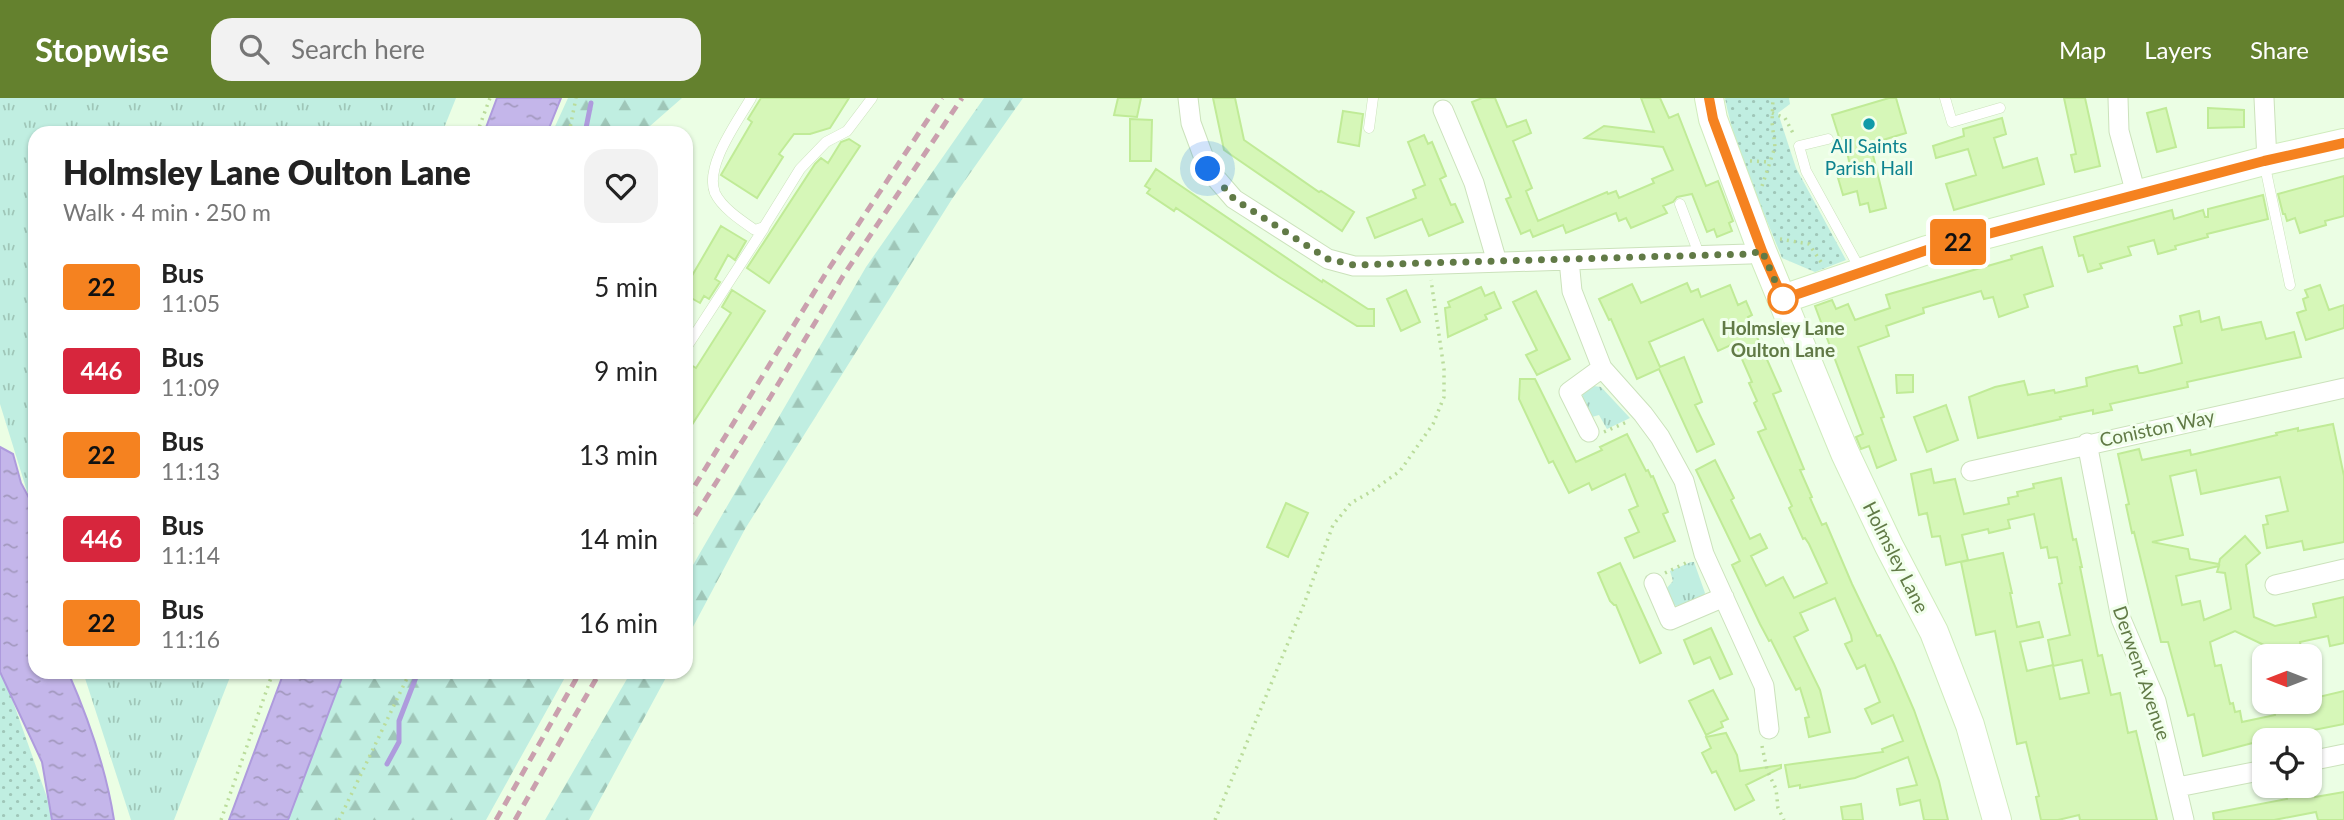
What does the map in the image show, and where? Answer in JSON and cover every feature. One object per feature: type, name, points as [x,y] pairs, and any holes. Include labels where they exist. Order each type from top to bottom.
[{"type":"street","points":[[1188,98],[1191,123],[1208,169],[1234,199],[1328,259],[1354,265],[1749,254],[1755,232]]},
{"type":"street","name":"Holmsley Lane","points":[[1709,98],[1713,119],[1755,232],[1845,453],[1934,632],[1970,725],[1997,820]]},
{"type":"street","points":[[2118,98],[2119,131],[2136,194]]},
{"type":"street","points":[[2264,98],[2265,161]]},
{"type":"street","points":[[1443,110],[1474,183],[1497,262]]},
{"type":"street","points":[[1783,299],[1927,250],[2136,194],[2344,143]]},
{"type":"street","points":[[1569,260],[1572,291],[1602,368],[1643,414],[1684,481],[1704,554],[1764,687],[1769,729]]},
{"type":"street","points":[[1589,432],[1570,392],[1602,368]]},
{"type":"street","name":"Coniston Way","points":[[1971,471],[2087,443],[2344,388]]},
{"type":"street","name":"Derwent Avenue","points":[[2087,443],[2121,619],[2156,701],[2185,820]]},
{"type":"street","points":[[2275,584],[2344,569]]},
{"type":"street","points":[[1654,583],[1670,620],[1724,597]]},
{"type":"street","points":[[2322,759],[2344,754]]},
{"type":"street","points":[[2178,787],[2252,772]]},
{"type":"lane","points":[[751,98],[718,156],[713,172],[715,193],[734,216],[755,230],[764,227]]},
{"type":"lane","points":[[693,337],[800,169],[826,142],[847,131],[872,98]]},
{"type":"lane","points":[[1370,128],[1373,98]]},
{"type":"lane","points":[[1945,98],[1952,122],[2000,108]]},
{"type":"lane","points":[[1828,139],[1799,146],[1807,171],[1862,272]]},
{"type":"lane","points":[[2265,161],[2290,285]]},
{"type":"lane","points":[[1680,204],[1696,246],[1696,256]]},
{"type":"path","points":[[480,126],[490,98]]},
{"type":"path","points":[[570,126],[576,98]]},
{"type":"path","points":[[1773,98],[1775,147],[1769,162],[1755,232],[1809,244],[1833,282]]},
{"type":"path","points":[[1772,113],[1784,118],[1799,146]]},
{"type":"path","points":[[1214,820],[1304,604],[1333,526],[1351,503],[1400,471],[1433,424],[1444,397],[1444,369],[1428,264]]},
{"type":"path","points":[[1589,432],[1608,432],[1643,414]]},
{"type":"path","points":[[1654,583],[1668,570],[1704,554]]},
{"type":"path","points":[[221,820],[271,679]]},
{"type":"path","points":[[340,820],[407,679]]},
{"type":"path","points":[[1769,729],[1759,731],[1767,770],[1776,789],[1778,808],[1784,820]]},
{"type":"green space","points":[[0,98],[456,98],[445,126],[28,126],[28,494],[0,404]]},
{"type":"green space","points":[[568,98],[682,98],[650,126],[555,126]]},
{"type":"green space","points":[[984,98],[1023,98],[952,199],[745,529],[693,627],[693,565],[866,267]]},
{"type":"green space","points":[[1725,98],[1789,98],[1790,104],[1778,113],[1796,168],[1846,260],[1815,272],[1782,258],[1742,159]]},
{"type":"green space","points":[[1594,386],[1601,387],[1630,418],[1607,429],[1599,415],[1589,415],[1581,400],[1584,391]]},
{"type":"green space","points":[[1694,562],[1705,593],[1703,597],[1676,606],[1672,604],[1666,589],[1673,581],[1670,571]]},
{"type":"green space","points":[[0,665],[55,820],[0,820]]},
{"type":"green space","points":[[85,679],[229,679],[174,820],[131,820]]},
{"type":"green space","points":[[341,679],[564,679],[486,820],[288,820]]},
{"type":"green space","points":[[627,679],[665,679],[589,820],[545,820]]},
{"type":"water","points":[[497,98],[561,98],[550,126],[487,126]]},
{"type":"water","points":[[0,447],[13,454],[21,483],[28,496],[28,679],[71,679],[96,744],[114,820],[52,820],[42,762],[0,672]]},
{"type":"water","points":[[281,679],[341,679],[288,820],[229,820]]},
{"type":"building","points":[[761,98],[849,98],[830,128],[810,134],[794,134],[779,154],[783,157],[757,198],[721,175],[752,122],[748,119]]},
{"type":"building","points":[[1118,98],[1141,98],[1137,117],[1114,115]]},
{"type":"building","points":[[1213,98],[1235,98],[1244,140],[1319,192],[1354,212],[1342,231],[1224,150]]},
{"type":"building","points":[[1482,98],[1495,98],[1507,127],[1526,120],[1531,133],[1513,141],[1532,188],[1526,191],[1538,221],[1607,192],[1616,191],[1619,198],[1654,183],[1652,179],[1673,170],[1663,147],[1585,138],[1604,126],[1654,132],[1641,98],[1660,98],[1669,118],[1678,114],[1706,186],[1718,181],[1733,221],[1729,223],[1732,231],[1717,237],[1714,229],[1707,232],[1692,194],[1677,197],[1663,206],[1667,213],[1631,228],[1626,218],[1619,221],[1616,213],[1566,233],[1563,225],[1533,237],[1530,230],[1521,234],[1506,199],[1511,197],[1472,102]]},
{"type":"building","points":[[1896,98],[1906,133],[1873,143],[1874,146],[1871,147],[1886,208],[1870,212],[1868,203],[1860,205],[1857,191],[1843,195],[1838,178],[1852,174],[1844,139],[1840,140],[1832,115]]},
{"type":"building","points":[[2064,98],[2085,98],[2100,166],[2075,172],[2071,155],[2076,154]]},
{"type":"building","points":[[2166,108],[2176,147],[2157,152],[2147,113]]},
{"type":"building","points":[[2208,108],[2244,110],[2244,127],[2208,128]]},
{"type":"building","points":[[1343,111],[1363,114],[1359,146],[1338,142]]},
{"type":"building","points":[[2002,118],[2006,134],[1994,138],[2003,168],[2037,158],[2044,184],[1954,210],[1946,184],[1976,175],[1968,149],[1936,158],[1933,146],[1964,136],[1963,129]]},
{"type":"building","points":[[1130,119],[1152,120],[1151,161],[1130,161]]},
{"type":"building","points":[[1424,135],[1428,144],[1432,142],[1446,176],[1440,179],[1451,205],[1455,204],[1463,222],[1429,236],[1422,219],[1375,238],[1367,218],[1416,198],[1413,190],[1425,185],[1408,142]]},
{"type":"building","points":[[849,139],[860,146],[769,283],[747,268],[815,164],[821,158],[828,163],[841,142]]},
{"type":"building","points":[[1156,169],[1322,282],[1323,280],[1368,309],[1374,309],[1374,326],[1357,326],[1176,208],[1174,211],[1147,193],[1150,189],[1145,186]]},
{"type":"building","points":[[2344,176],[2344,216],[2325,221],[2326,225],[2300,233],[2295,218],[2287,221],[2278,194]]},
{"type":"building","points":[[2263,195],[2268,219],[2207,234],[2208,237],[2175,246],[2176,249],[2158,254],[2154,240],[2128,247],[2131,255],[2100,264],[2102,268],[2088,272],[2083,255],[2079,256],[2074,237],[2172,210],[2174,219],[2203,210],[2205,217],[2208,217],[2208,209]]},
{"type":"building","points":[[721,226],[746,241],[735,260],[728,255],[715,279],[720,282],[709,299],[704,296],[700,303],[693,299],[693,274]]},
{"type":"building","points":[[2042,247],[2053,286],[2024,295],[2028,307],[1999,317],[1993,297],[1984,299],[1981,291],[1923,308],[1924,313],[1886,326],[1889,336],[1858,347],[1884,417],[1881,418],[1896,460],[1877,468],[1869,446],[1861,449],[1856,437],[1863,434],[1815,306],[1832,300],[1836,309],[1848,304],[1855,320],[1890,308],[1886,295],[2012,259],[2011,256]]},
{"type":"building","points":[[1687,283],[1691,292],[1698,289],[1701,297],[1730,285],[1738,305],[1746,301],[1752,315],[1748,317],[1781,391],[1773,394],[1804,469],[1800,470],[1812,497],[1810,498],[1822,525],[1826,523],[1852,584],[1877,636],[1880,635],[1914,710],[1939,781],[1948,820],[1924,820],[1920,800],[1900,805],[1897,789],[1917,785],[1908,757],[1855,778],[1800,788],[1800,785],[1789,787],[1785,765],[1883,752],[1882,749],[1903,741],[1893,715],[1872,724],[1865,709],[1880,702],[1865,665],[1857,669],[1845,644],[1852,641],[1851,635],[1835,598],[1800,613],[1808,630],[1794,637],[1820,690],[1830,732],[1809,737],[1805,718],[1809,717],[1800,688],[1796,690],[1732,565],[1740,561],[1696,470],[1715,460],[1750,539],[1760,534],[1767,548],[1751,556],[1766,586],[1783,577],[1794,598],[1827,583],[1809,544],[1803,539],[1789,508],[1792,506],[1758,432],[1766,429],[1754,403],[1757,401],[1749,383],[1752,382],[1735,343],[1718,351],[1703,319],[1649,342],[1660,367],[1684,357],[1702,402],[1695,405],[1714,444],[1697,452],[1659,369],[1637,379],[1611,319],[1609,320],[1599,299],[1632,284],[1641,303]]},
{"type":"building","points":[[2320,285],[2329,310],[2344,305],[2344,328],[2306,340],[2297,313],[2306,310],[2303,299],[2308,297],[2305,290]]},
{"type":"building","points":[[1481,287],[1485,296],[1494,292],[1501,308],[1485,315],[1487,319],[1448,337],[1445,308],[1450,307],[1448,302]]},
{"type":"building","points":[[732,290],[765,311],[693,423],[693,366],[696,368],[731,313],[722,307]]},
{"type":"building","points":[[1406,290],[1420,322],[1401,331],[1387,299]]},
{"type":"building","points":[[1536,291],[1570,359],[1537,375],[1526,355],[1537,350],[1513,302]]},
{"type":"building","points":[[2199,311],[2201,322],[2219,317],[2222,330],[2261,322],[2266,339],[2294,332],[2301,357],[2187,382],[2188,387],[2110,404],[2112,410],[2093,414],[2093,410],[1978,438],[1969,397],[1995,387],[2024,381],[2028,395],[2054,390],[2055,393],[2087,386],[2086,378],[2114,371],[2137,366],[2139,373],[2143,373],[2182,363],[2174,327],[2182,325],[2180,316]]},
{"type":"building","points":[[1896,375],[1913,375],[1913,392],[1897,393]]},
{"type":"building","points":[[1520,379],[1535,379],[1576,462],[1627,434],[1646,471],[1653,476],[1668,512],[1663,514],[1675,541],[1634,558],[1625,538],[1639,532],[1629,510],[1638,506],[1625,474],[1592,490],[1589,483],[1569,493],[1553,461],[1549,463],[1519,399]]},
{"type":"building","points":[[1946,405],[1958,440],[1927,452],[1914,417]]},
{"type":"building","points":[[2333,424],[2344,476],[2344,542],[2304,550],[2302,541],[2267,548],[2263,525],[2268,524],[2266,516],[2288,511],[2280,477],[2201,494],[2196,470],[2170,476],[2183,535],[2152,542],[2188,549],[2190,559],[2219,564],[2220,559],[2245,536],[2260,553],[2246,565],[2254,617],[2275,626],[2316,617],[2313,604],[2344,597],[2344,643],[2330,646],[2328,636],[2300,644],[2262,644],[2235,631],[2210,642],[2215,666],[2221,665],[2230,704],[2233,703],[2235,712],[2240,711],[2242,722],[2275,714],[2322,714],[2322,696],[2344,691],[2344,724],[2322,728],[2252,728],[2252,743],[2203,756],[2194,714],[2188,716],[2168,642],[2161,642],[2134,532],[2132,533],[2126,505],[2129,504],[2118,454],[2139,449],[2142,460],[2190,450],[2191,455],[2298,428],[2298,431]],"holes":[[[2219,566],[2217,572],[2225,573],[2231,609],[2204,620],[2200,601],[2182,605],[2176,576]]]},
{"type":"building","points":[[1931,469],[1934,483],[1955,479],[1964,514],[2009,504],[2008,498],[2018,496],[2017,492],[2034,488],[2033,484],[2061,478],[2073,540],[2076,539],[2082,567],[2098,656],[2102,655],[2111,695],[2120,693],[2128,733],[2136,731],[2157,820],[2080,820],[2079,815],[2058,820],[2041,820],[2036,797],[2039,796],[2026,742],[2017,744],[1995,631],[1976,635],[1961,562],[2003,553],[2017,627],[2039,622],[2043,637],[2020,642],[2027,671],[2053,665],[2048,640],[2070,635],[2059,584],[2062,583],[2057,557],[2049,558],[2047,547],[2041,548],[2034,514],[2008,520],[2010,528],[1989,533],[1988,529],[1962,535],[1968,560],[1946,565],[1940,536],[1932,537],[1927,513],[1919,515],[1911,474]],"holes":[[[2082,660],[2089,693],[2060,699],[2053,666]]]},
{"type":"building","points":[[1286,503],[1308,513],[1288,557],[1267,547]]},
{"type":"building","points":[[1620,563],[1661,653],[1640,663],[1616,605],[1610,601],[1598,573]]},
{"type":"building","points":[[1711,628],[1732,674],[1720,679],[1710,657],[1694,664],[1684,640]]},
{"type":"building","points":[[1713,690],[1728,719],[1721,722],[1723,727],[1706,735],[1689,701]]},
{"type":"building","points":[[1726,733],[1737,755],[1740,771],[1781,765],[1781,768],[1746,785],[1754,800],[1735,810],[1716,771],[1712,773],[1702,753],[1711,748],[1706,737]]},
{"type":"building","points":[[2344,792],[2344,820],[2318,820],[2316,812],[2274,820],[2214,820],[2213,813],[2287,799],[2322,798],[2322,796]]},
{"type":"building","points":[[1861,804],[1863,820],[1843,820],[1841,807]]},
{"type":"waterway","points":[[586,126],[591,103]]},
{"type":"waterway","points":[[387,764],[399,742],[399,721],[415,679]]},
{"type":"railway","points":[[693,489],[826,273],[942,98]]},
{"type":"railway","points":[[693,519],[843,276],[962,98]]},
{"type":"railway","points":[[496,820],[576,679]]},
{"type":"railway","points":[[515,820],[596,679]]},
{"type":"bus line","name":"22","points":[[1709,98],[1713,119],[1762,251],[1783,299],[1927,250],[2264,161],[2344,143]]},
{"type":"place","name":"All Saints Parish Hall","points":[[1869,124]]},
{"type":"place","name":"Holmsley Lane Oulton Lane","points":[[1783,299]]},
{"type":"route","points":[[1208,169],[1234,199],[1328,259],[1354,265],[1545,261],[1749,254],[1762,251],[1783,299]]}]
